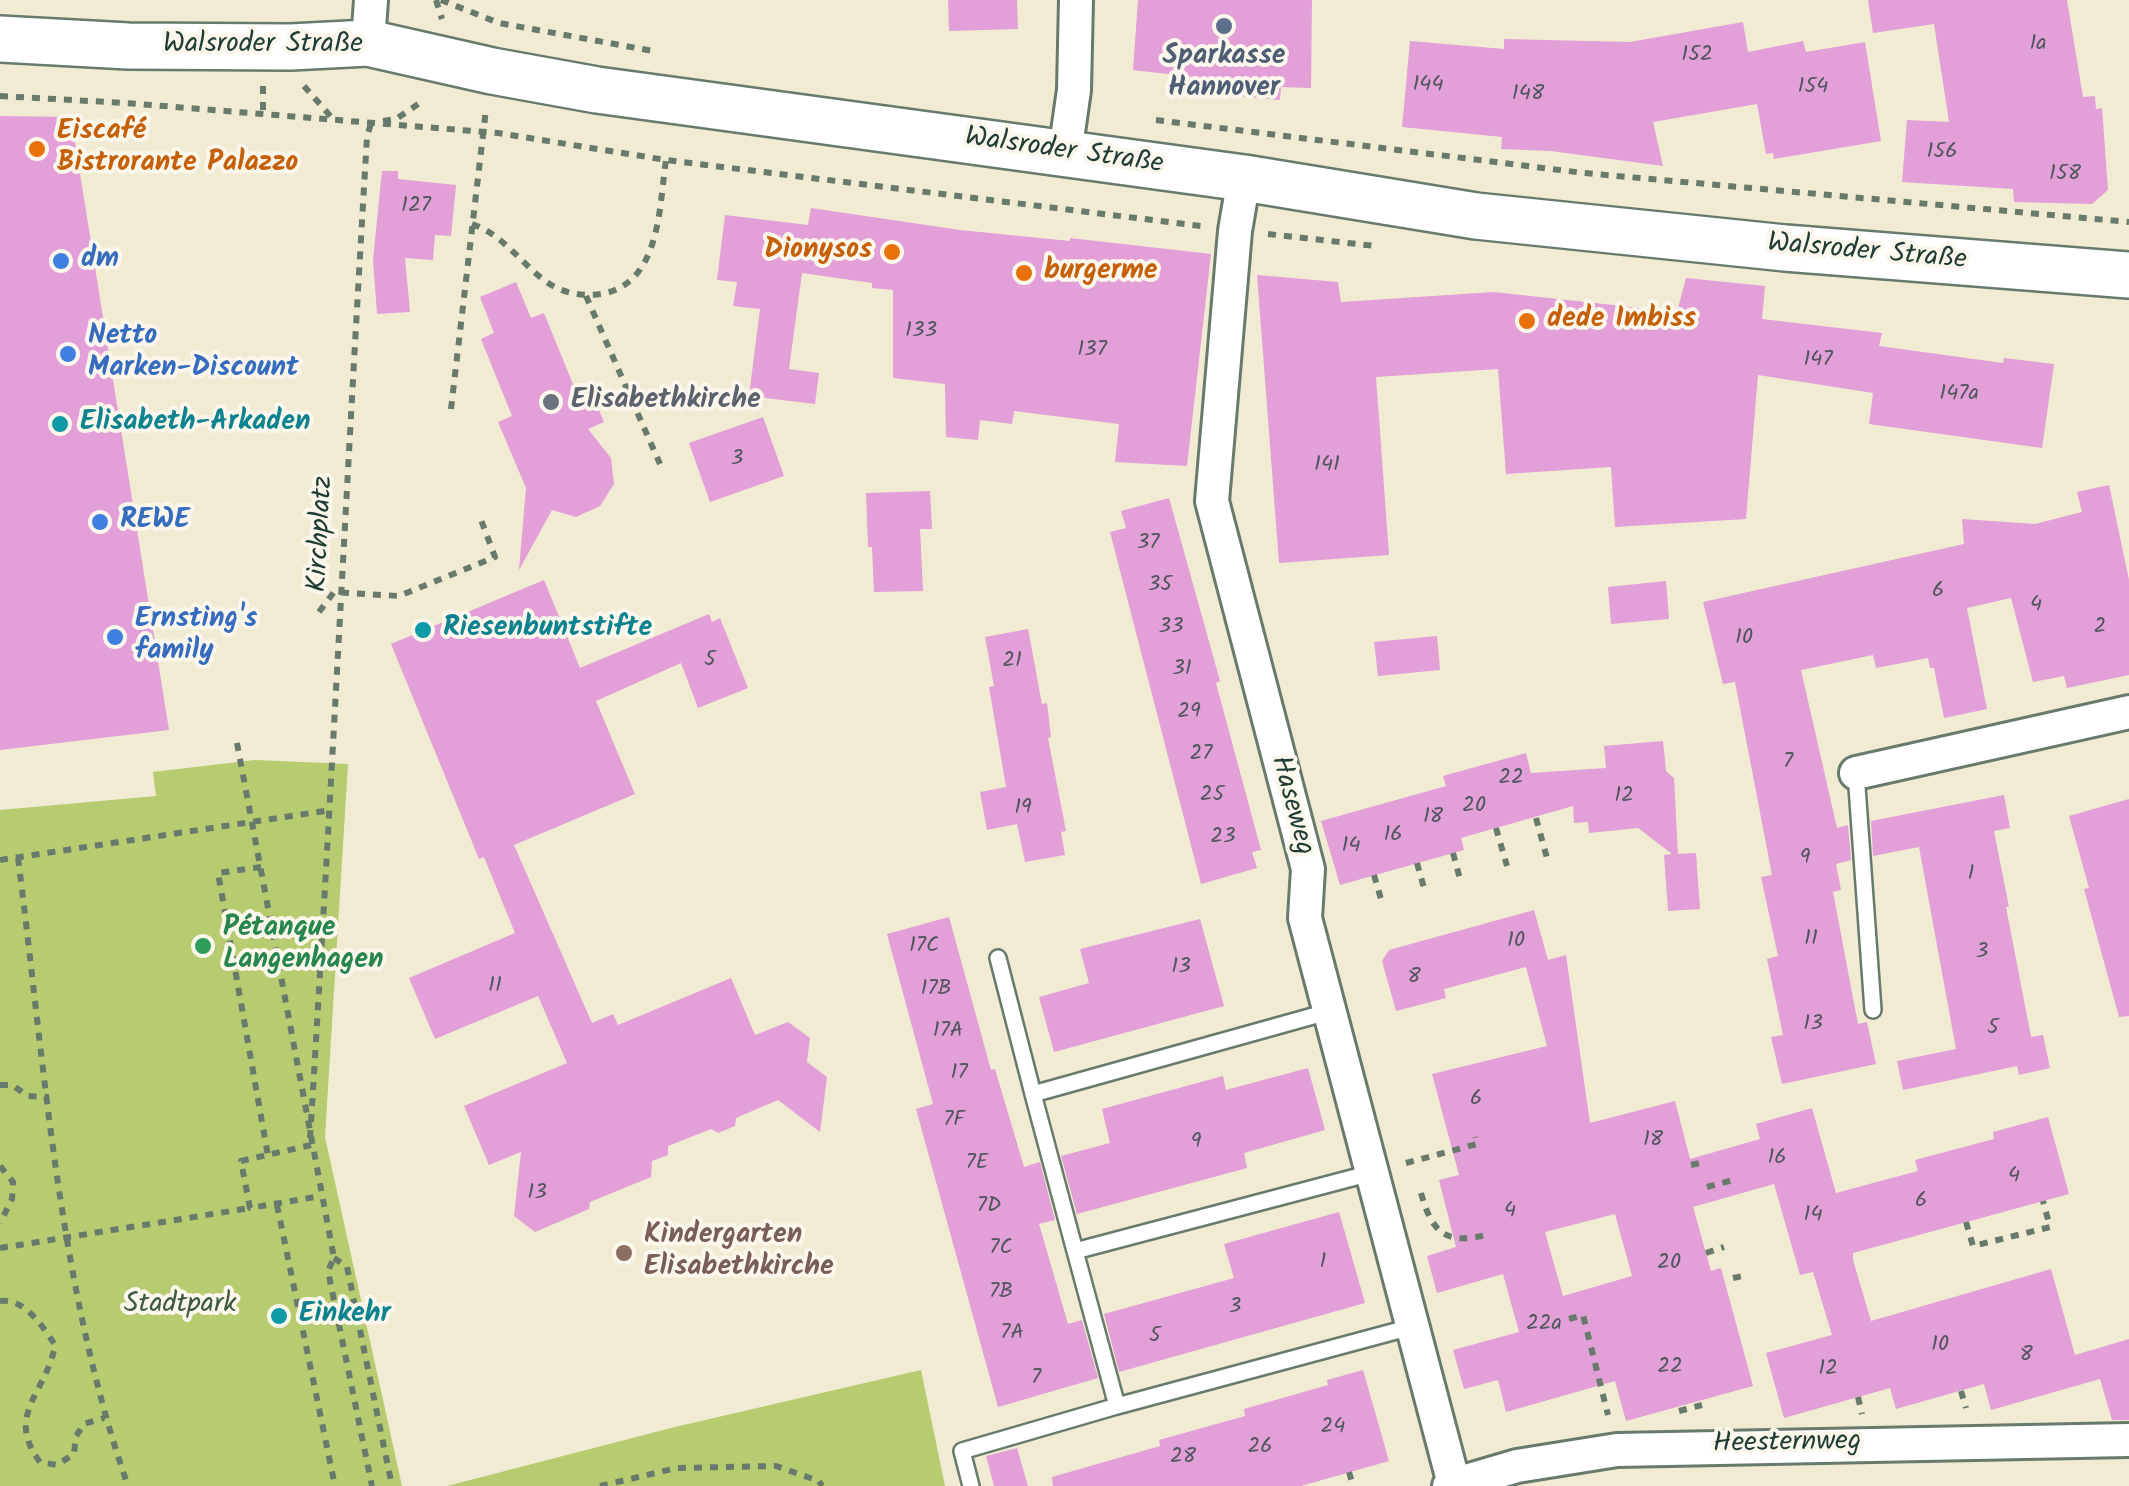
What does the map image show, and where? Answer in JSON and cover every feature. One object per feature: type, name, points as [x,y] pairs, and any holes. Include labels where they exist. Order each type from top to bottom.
[{"type":"street","points":[[1065,153],[1074,90],[1076,0]]},
{"type":"street","name":"Walsroder Straße","points":[[0,40],[291,48],[370,22],[597,90],[1244,178],[1476,216],[1786,248],[2129,275]]},
{"type":"street","name":"Haseweg","points":[[1244,178],[1212,500],[1308,870],[1305,918],[1451,1485]]},
{"type":"street","points":[[1856,773],[2129,712]]},
{"type":"street","name":"Heesternweg","points":[[1451,1485],[1517,1466],[1618,1450],[2129,1440]]},
{"type":"lane","points":[[1856,773],[1873,1010]]},
{"type":"lane","points":[[998,958],[1117,1406]]},
{"type":"lane","points":[[1033,1094],[1332,1011]]},
{"type":"lane","points":[[1075,1250],[1371,1173]]},
{"type":"lane","points":[[970,1486],[962,1451],[1411,1327]]},
{"type":"path","points":[[441,0],[499,23],[670,54]]},
{"type":"path","points":[[0,96],[482,131],[666,160],[1394,248]]},
{"type":"path","points":[[1140,118],[1584,172],[2129,222]]},
{"type":"path","name":"Kirchplatz","points":[[310,1142],[369,124]]},
{"type":"path","points":[[451,408],[482,131]]},
{"type":"path","points":[[472,224],[490,230],[546,282],[564,291],[586,296],[612,292],[634,278],[652,250],[666,160]]},
{"type":"path","points":[[586,296],[660,464]]},
{"type":"path","points":[[320,612],[334,592],[399,596],[495,557],[480,517]]},
{"type":"path","points":[[237,742],[334,1258],[328,1271],[372,1486]]},
{"type":"path","points":[[0,860],[331,810]]},
{"type":"path","points":[[1536,818],[1547,858]]},
{"type":"path","points":[[1496,828],[1508,866]]},
{"type":"path","points":[[1452,853],[1460,879]]},
{"type":"path","points":[[18,858],[67,1237],[104,1418],[128,1486]]},
{"type":"path","points":[[1418,863],[1424,888]]},
{"type":"path","points":[[261,867],[218,874],[268,1156]]},
{"type":"path","points":[[1374,875],[1381,899]]},
{"type":"path","points":[[0,1085],[12,1085],[28,1096],[49,1097]]},
{"type":"path","points":[[1371,1173],[1477,1144],[1476,1137]]},
{"type":"path","points":[[250,1208],[241,1161],[310,1142]]},
{"type":"path","points":[[0,1166],[13,1182],[12,1199],[0,1223]]},
{"type":"path","points":[[1707,1187],[1733,1180]]},
{"type":"path","points":[[1422,1193],[1431,1220],[1448,1238],[1463,1241],[1486,1235]]},
{"type":"path","points":[[0,1248],[322,1196]]},
{"type":"path","points":[[1966,1222],[1973,1246],[2050,1227],[2043,1201]]},
{"type":"path","points":[[276,1204],[336,1486]]},
{"type":"path","points":[[1706,1253],[1724,1248]]},
{"type":"path","points":[[334,1258],[347,1267],[392,1486]]},
{"type":"path","points":[[1733,1278],[1742,1276]]},
{"type":"path","points":[[0,1301],[10,1300],[29,1313],[54,1346],[51,1367],[28,1405],[25,1426],[28,1446],[40,1462],[57,1464],[74,1454],[76,1436],[84,1424],[104,1418]]},
{"type":"path","points":[[1569,1319],[1583,1316],[1618,1450]]},
{"type":"path","points":[[600,1486],[677,1468],[776,1466],[820,1480],[822,1486]]},
{"type":"path","points":[[1349,1472],[1353,1486]]},
{"type":"green space","name":"Stadtpark","points":[[255,760],[348,764],[325,1137],[402,1486],[0,1486],[0,810],[156,796],[153,772]]},
{"type":"green space","points":[[921,1370],[945,1486],[447,1486],[675,1427]]},
{"type":"building","points":[[948,0],[1017,0],[1018,29],[949,31]]},
{"type":"building","name":"Sparkasse Hannover","points":[[1138,0],[1312,0],[1311,88],[1281,87],[1280,100],[1228,95],[1228,81],[1133,70]]},
{"type":"building","points":[[1868,0],[2067,0],[2083,97],[2095,96],[2096,109],[2102,108],[2108,190],[2092,204],[2014,202],[2013,189],[1902,182],[1907,120],[1949,122],[1934,24],[1873,33]]},
{"type":"building","points":[[1743,22],[1748,52],[1803,41],[1806,52],[1865,42],[1881,141],[1774,159],[1773,153],[1766,154],[1757,104],[1653,122],[1663,166],[1551,151],[1501,149],[1502,137],[1402,127],[1410,41],[1504,49],[1504,39],[1630,42]]},
{"type":"building","name":"Elisabeth-Arkaden","points":[[0,116],[71,117],[169,730],[0,750]]},
{"type":"building","points":[[382,171],[398,171],[398,179],[456,185],[451,236],[435,235],[433,260],[405,258],[410,312],[377,314],[373,260]]},
{"type":"building","points":[[811,208],[960,230],[1211,254],[1187,466],[1115,462],[1119,424],[1014,411],[1012,424],[980,420],[978,440],[946,437],[945,384],[893,378],[893,290],[872,288],[872,283],[802,273],[789,369],[819,373],[815,404],[749,396],[760,309],[733,306],[737,282],[717,280],[725,215],[808,225]]},
{"type":"building","points":[[1257,275],[1338,282],[1341,302],[1494,292],[1677,312],[1686,278],[1765,286],[1762,319],[1882,333],[1879,346],[2003,363],[2004,358],[2054,364],[2042,448],[1869,424],[1873,393],[1758,375],[1746,519],[1615,527],[1611,467],[1506,474],[1498,369],[1376,377],[1389,555],[1279,563]]},
{"type":"building","name":"Elisabethkirche","points":[[516,282],[531,318],[544,313],[575,389],[588,384],[604,422],[588,429],[611,458],[614,484],[600,506],[576,517],[552,510],[519,570],[526,488],[498,422],[512,416],[481,339],[494,333],[480,297]]},
{"type":"building","points":[[763,417],[784,476],[710,502],[689,443]]},
{"type":"building","points":[[2109,485],[2129,580],[2129,675],[2067,688],[2064,676],[2033,682],[2011,598],[1967,608],[1987,709],[1944,718],[1934,668],[1930,668],[1928,658],[1876,668],[1873,655],[1801,670],[1837,828],[1848,825],[1851,860],[1836,864],[1841,890],[1833,892],[1858,1024],[1867,1022],[1876,1064],[1782,1084],[1771,1037],[1783,1035],[1767,959],[1778,956],[1761,877],[1772,875],[1735,682],[1723,684],[1703,602],[1964,544],[1962,519],[2035,524],[2082,512],[2077,492]]},
{"type":"building","points":[[930,491],[932,529],[920,529],[923,591],[874,592],[866,493]]},
{"type":"building","points":[[1169,498],[1220,681],[1216,683],[1261,850],[1252,852],[1257,868],[1201,884],[1110,532],[1126,528],[1121,511]]},
{"type":"building","points":[[544,580],[580,668],[709,614],[712,622],[720,618],[748,688],[698,708],[681,663],[596,701],[635,794],[514,845],[592,1023],[613,1014],[618,1025],[731,978],[755,1035],[788,1022],[810,1038],[807,1062],[827,1077],[820,1132],[778,1100],[736,1118],[735,1126],[718,1133],[711,1129],[668,1146],[668,1155],[652,1161],[651,1177],[590,1202],[589,1209],[535,1232],[514,1216],[521,1152],[489,1165],[464,1106],[567,1063],[538,996],[435,1039],[409,978],[515,933],[484,857],[479,859],[391,644]]},
{"type":"building","points":[[1666,581],[1669,619],[1611,624],[1608,587]]},
{"type":"building","points":[[1028,629],[1042,704],[1047,703],[1051,737],[1048,738],[1066,831],[1061,832],[1065,855],[1025,862],[1017,824],[987,830],[980,792],[1006,787],[985,637]]},
{"type":"building","points":[[1437,636],[1440,670],[1378,676],[1374,642]]},
{"type":"building","points":[[1663,741],[1666,771],[1674,778],[1678,854],[1696,853],[1700,909],[1668,911],[1664,855],[1672,854],[1638,828],[1589,833],[1588,822],[1574,823],[1573,806],[1461,838],[1464,850],[1340,885],[1321,821],[1446,786],[1443,776],[1526,753],[1531,773],[1606,768],[1604,746]]},
{"type":"building","points":[[2004,795],[2010,828],[1994,831],[2006,907],[2031,1037],[2043,1035],[2050,1068],[2019,1075],[2017,1066],[1903,1090],[1897,1061],[1956,1049],[1919,847],[1873,856],[1871,821]]},
{"type":"building","points":[[2129,799],[2129,1016],[2119,1017],[2084,889],[2089,888],[2069,816]]},
{"type":"building","points":[[1534,910],[1548,960],[1566,955],[1590,1123],[1675,1101],[1690,1159],[1760,1139],[1756,1124],[1812,1108],[1836,1193],[1918,1171],[1915,1160],[1994,1139],[1993,1132],[2048,1117],[2069,1194],[1853,1253],[1853,1260],[1871,1321],[2051,1269],[2075,1355],[2129,1339],[2129,1420],[2112,1420],[2100,1379],[1991,1410],[1984,1384],[1896,1409],[1890,1388],[1784,1418],[1766,1353],[1832,1335],[1813,1272],[1800,1275],[1774,1184],[1693,1207],[1711,1271],[1721,1268],[1753,1386],[1626,1421],[1615,1381],[1506,1412],[1498,1380],[1464,1389],[1453,1350],[1519,1332],[1503,1274],[1437,1293],[1427,1256],[1456,1247],[1439,1180],[1459,1175],[1432,1074],[1547,1046],[1526,967],[1444,989],[1446,998],[1396,1011],[1382,961],[1389,950]],"holes":[[[1615,1214],[1632,1276],[1563,1296],[1545,1232]]]},
{"type":"building","points":[[949,917],[991,1070],[995,1069],[1024,1167],[1040,1162],[1055,1220],[1039,1224],[1068,1324],[1082,1320],[1098,1378],[998,1407],[916,1109],[933,1104],[887,934]]},
{"type":"building","points":[[1200,919],[1224,1006],[1054,1052],[1039,997],[1089,983],[1080,949]]},
{"type":"building","points":[[1308,1068],[1325,1130],[1244,1153],[1247,1168],[1077,1214],[1061,1156],[1110,1143],[1102,1109],[1223,1076],[1226,1090]]},
{"type":"building","points":[[1339,1212],[1365,1303],[1119,1372],[1104,1314],[1234,1278],[1224,1244]]},
{"type":"building","points":[[1363,1370],[1389,1461],[1301,1486],[1053,1486],[1052,1477],[1160,1446],[1159,1440],[1245,1416],[1244,1409],[1328,1385],[1327,1380]]},
{"type":"building","points":[[1017,1448],[1028,1486],[994,1486],[986,1456]]},
{"type":"place","name":"Sparkasse Hannover","points":[[1224,26]]},
{"type":"place","name":"Eiscafé Bistrorante Palazzo","points":[[37,149]]},
{"type":"place","name":"Dionysos","points":[[892,252]]},
{"type":"place","name":"dm","points":[[61,261]]},
{"type":"place","name":"burgerme","points":[[1024,273]]},
{"type":"place","name":"dede Imbiss","points":[[1527,321]]},
{"type":"place","name":"Netto Marken-Discount","points":[[68,354]]},
{"type":"place","name":"Elisabethkirche","points":[[551,402]]},
{"type":"place","name":"Elisabeth-Arkaden","points":[[60,424]]},
{"type":"place","name":"REWE","points":[[100,522]]},
{"type":"place","name":"Riesenbuntstifte","points":[[423,630]]},
{"type":"place","name":"Ernsting's family","points":[[115,637]]},
{"type":"place","name":"Pétanque Langenhagen","points":[[203,946]]},
{"type":"place","name":"Kindergarten Elisabethkirche","points":[[624,1253]]},
{"type":"place","name":"Einkehr","points":[[279,1316]]}]
